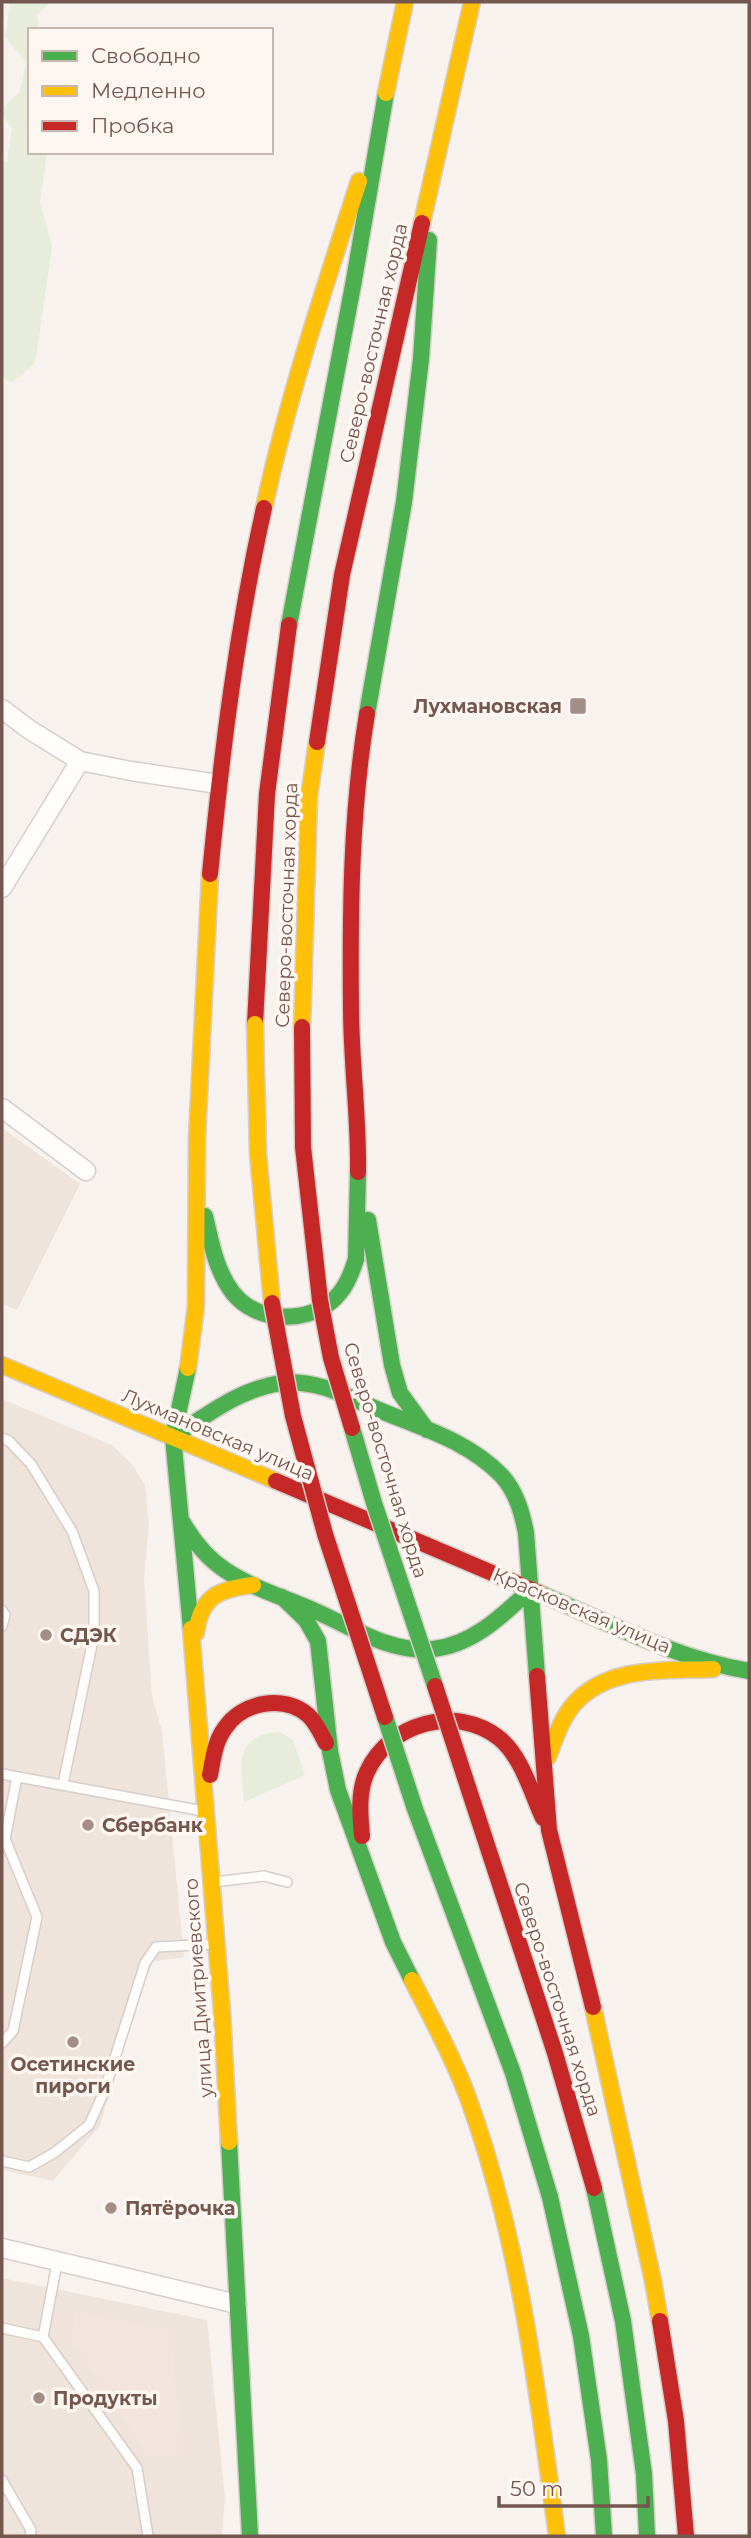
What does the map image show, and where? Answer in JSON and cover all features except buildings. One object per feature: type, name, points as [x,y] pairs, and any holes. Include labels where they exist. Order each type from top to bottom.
[{"type":"main road","name":"Северо-восточная хорда","points":[[405,2],[380,118],[354,281],[299,562],[280,680],[267,794],[255,1024],[258,1154],[270,1290],[293,1416],[326,1534],[415,1809],[513,2073],[550,2197],[581,2336],[599,2460],[604,2536]]},
{"type":"main road","name":"Северо-восточная хорда","points":[[472,2],[342,575],[324,684],[309,797],[302,1027],[303,1147],[320,1300],[331,1358],[374,1503],[555,2053],[594,2188],[623,2321],[644,2474],[647,2536]]},
{"type":"main road","points":[[380,118],[315,315],[275,456],[246,589],[218,784],[210,885],[197,1181],[209,1233],[231,1289],[241,1301],[268,1315],[301,1316],[330,1303],[343,1291],[356,1259],[358,1154],[351,1008],[358,769],[404,502],[421,359],[432,179]]},
{"type":"main road","points":[[358,1154],[392,1365],[400,1393],[427,1430]]},
{"type":"main road","name":"улица Дмитриевского","points":[[197,1181],[197,1274],[192,1341],[173,1437],[217,1944],[250,2536]]},
{"type":"main road","name":"Лухмановская улица","points":[[2,1365],[418,1541]]},
{"type":"main road","points":[[173,1437],[220,1407],[249,1392],[272,1385],[299,1383],[331,1390],[427,1430],[487,1462],[503,1476],[523,1514],[549,1830],[593,2007],[653,2281],[676,2421],[687,2536]]},
{"type":"main road","points":[[182,1521],[191,1536],[216,1564],[253,1585],[394,1644],[414,1648],[451,1645],[475,1636],[531,1589]]},
{"type":"main road","name":"Красковская улица","points":[[418,1541],[670,1649],[749,1671]]},
{"type":"main road","points":[[194,1658],[196,1623],[209,1598],[229,1587],[253,1585]]},
{"type":"main road","points":[[282,1597],[306,1620],[318,1641],[330,1751],[338,1790],[393,1942],[443,2040],[466,2093],[485,2148],[516,2270],[534,2365],[557,2536]]},
{"type":"main road","points":[[544,1768],[562,1717],[580,1696],[602,1682],[644,1672],[731,1668]]},
{"type":"main road","points":[[205,1803],[221,1735],[227,1723],[252,1706],[270,1702],[306,1713],[322,1734],[330,1751]]},
{"type":"main road","points":[[363,1865],[361,1798],[368,1770],[385,1745],[397,1735],[424,1722],[454,1720],[498,1737],[518,1763],[549,1830]]},
{"type":"street","points":[[2,709],[80,761],[218,784]]},
{"type":"street","points":[[2,888],[80,761]]},
{"type":"street","points":[[2,1108],[86,1171]]},
{"type":"street","points":[[2,2248],[237,2304]]},
{"type":"lane","points":[[2,1438],[9,1441],[31,1464],[72,1531],[94,1591],[94,1635],[63,1784]]},
{"type":"lane","points":[[2,1610],[5,1615],[2,1626]]},
{"type":"lane","points":[[2,1773],[205,1803]]},
{"type":"lane","points":[[2,2043],[13,2031],[37,1917],[5,1839],[17,1777]]},
{"type":"lane","points":[[212,1882],[264,1876],[287,1882]]},
{"type":"lane","points":[[2,2161],[29,2167],[89,2125],[104,2092],[145,1963],[156,1947],[217,1944]]},
{"type":"lane","points":[[43,2337],[57,2263]]},
{"type":"lane","points":[[2,2328],[43,2337],[137,2468],[148,2536]]},
{"type":"lane","points":[[2,2480],[31,2530],[30,2536]]},
{"type":"shaded area","points":[[2,1128],[80,1184],[17,1310],[2,1304]]},
{"type":"shaded area","points":[[2,1399],[112,1445],[132,1464],[145,1485],[149,1525],[144,1578],[152,1696],[162,1731],[184,1957],[150,1962],[100,2125],[53,2181],[2,2170]]},
{"type":"shaded area","points":[[2,2278],[207,2320],[225,2498],[222,2536],[2,2536]]},
{"type":"shaded area","points":[[76,2311],[171,2330],[181,2456],[148,2457],[71,2339]]},
{"type":"green space","points":[[8,2],[50,2],[37,15],[40,28],[28,28],[28,154],[47,154],[40,202],[52,247],[35,363],[11,382],[2,377],[2,161],[7,161],[12,128],[2,116],[2,109],[20,91],[26,62],[5,37],[10,5]]},
{"type":"green space","points":[[280,1732],[293,1740],[305,1775],[244,1802],[241,1765],[247,1746],[265,1734]]},
{"type":"traffic: fast","points":[[289,625],[386,93]]},
{"type":"traffic: fast","points":[[367,714],[404,502],[421,359],[429,240]]},
{"type":"traffic: fast","points":[[205,1216],[222,1275],[243,1303],[267,1314],[308,1314],[337,1297],[354,1265],[358,1172]]},
{"type":"traffic: fast","points":[[368,1220],[392,1365],[400,1393],[427,1430]]},
{"type":"traffic: fast","points":[[188,1368],[173,1437],[191,1629]]},
{"type":"traffic: fast","points":[[173,1437],[238,1396],[267,1386],[295,1382],[320,1386],[344,1395],[444,1436],[474,1453],[506,1481],[523,1517],[537,1676]]},
{"type":"traffic: fast","points":[[352,1428],[435,1686]]},
{"type":"traffic: fast","points":[[183,1523],[207,1555],[235,1576],[371,1637],[402,1647],[433,1649],[461,1642],[510,1609],[531,1589]]},
{"type":"traffic: fast","points":[[539,1593],[668,1649],[749,1671]]},
{"type":"traffic: fast","points":[[282,1597],[306,1620],[318,1641],[330,1751],[338,1790],[393,1942],[412,1980]]},
{"type":"traffic: fast","points":[[385,1717],[415,1809],[513,2073],[550,2197]]},
{"type":"traffic: fast","points":[[229,2142],[250,2536]]},
{"type":"traffic: fast","points":[[594,2188],[623,2321],[644,2474],[647,2536]]},
{"type":"traffic: fast","points":[[550,2197],[581,2336],[599,2460],[604,2536]]},
{"type":"traffic: slow","points":[[386,93],[405,2]]},
{"type":"traffic: slow","points":[[422,223],[472,2]]},
{"type":"traffic: slow","points":[[264,508],[295,384],[359,181]]},
{"type":"traffic: slow","points":[[302,1027],[309,797],[317,742]]},
{"type":"traffic: slow","points":[[188,1368],[196,1306],[197,1138],[210,874]]},
{"type":"traffic: slow","points":[[255,1024],[258,1154],[272,1303]]},
{"type":"traffic: slow","points":[[2,1365],[276,1481]]},
{"type":"traffic: slow","points":[[196,1633],[202,1610],[214,1597],[230,1589],[253,1585]]},
{"type":"traffic: slow","points":[[191,1629],[222,2012],[229,2142]]},
{"type":"traffic: slow","points":[[548,1757],[569,1710],[588,1691],[604,1682],[639,1673],[713,1669]]},
{"type":"traffic: slow","points":[[412,1980],[467,2095],[500,2202],[524,2312],[557,2536]]},
{"type":"traffic: slow","points":[[593,2007],[660,2321]]},
{"type":"traffic: jam","points":[[317,742],[342,575],[422,223]]},
{"type":"traffic: jam","points":[[210,874],[231,690],[264,508]]},
{"type":"traffic: jam","points":[[255,1024],[267,794],[289,625]]},
{"type":"traffic: jam","points":[[358,1172],[351,1028],[351,897],[358,787],[367,714]]},
{"type":"traffic: jam","points":[[302,1027],[303,1147],[320,1300],[331,1358],[352,1428]]},
{"type":"traffic: jam","points":[[272,1303],[293,1416],[325,1534],[385,1717]]},
{"type":"traffic: jam","points":[[276,1481],[539,1593]]},
{"type":"traffic: jam","points":[[537,1676],[549,1830],[593,2007]]},
{"type":"traffic: jam","points":[[435,1686],[555,2053],[594,2188]]},
{"type":"traffic: jam","points":[[210,1775],[222,1733],[232,1719],[252,1707],[276,1703],[298,1708],[313,1721],[326,1743]]},
{"type":"traffic: jam","points":[[362,1836],[362,1787],[377,1755],[391,1741],[407,1731],[444,1721],[463,1722],[482,1728],[499,1738],[520,1765],[543,1818]]},
{"type":"traffic: jam","points":[[660,2321],[676,2421],[686,2536]]},
{"type":"place","name":"Лухмановская","points":[[578,706]]},
{"type":"place","name":"СДЭК","points":[[46,1635]]},
{"type":"place","name":"Сбербанк","points":[[88,1825]]},
{"type":"place","name":"Осетинские пироги","points":[[73,2042]]},
{"type":"place","name":"Пятёрочка","points":[[111,2208]]},
{"type":"place","name":"Продукты","points":[[39,2398]]}]
